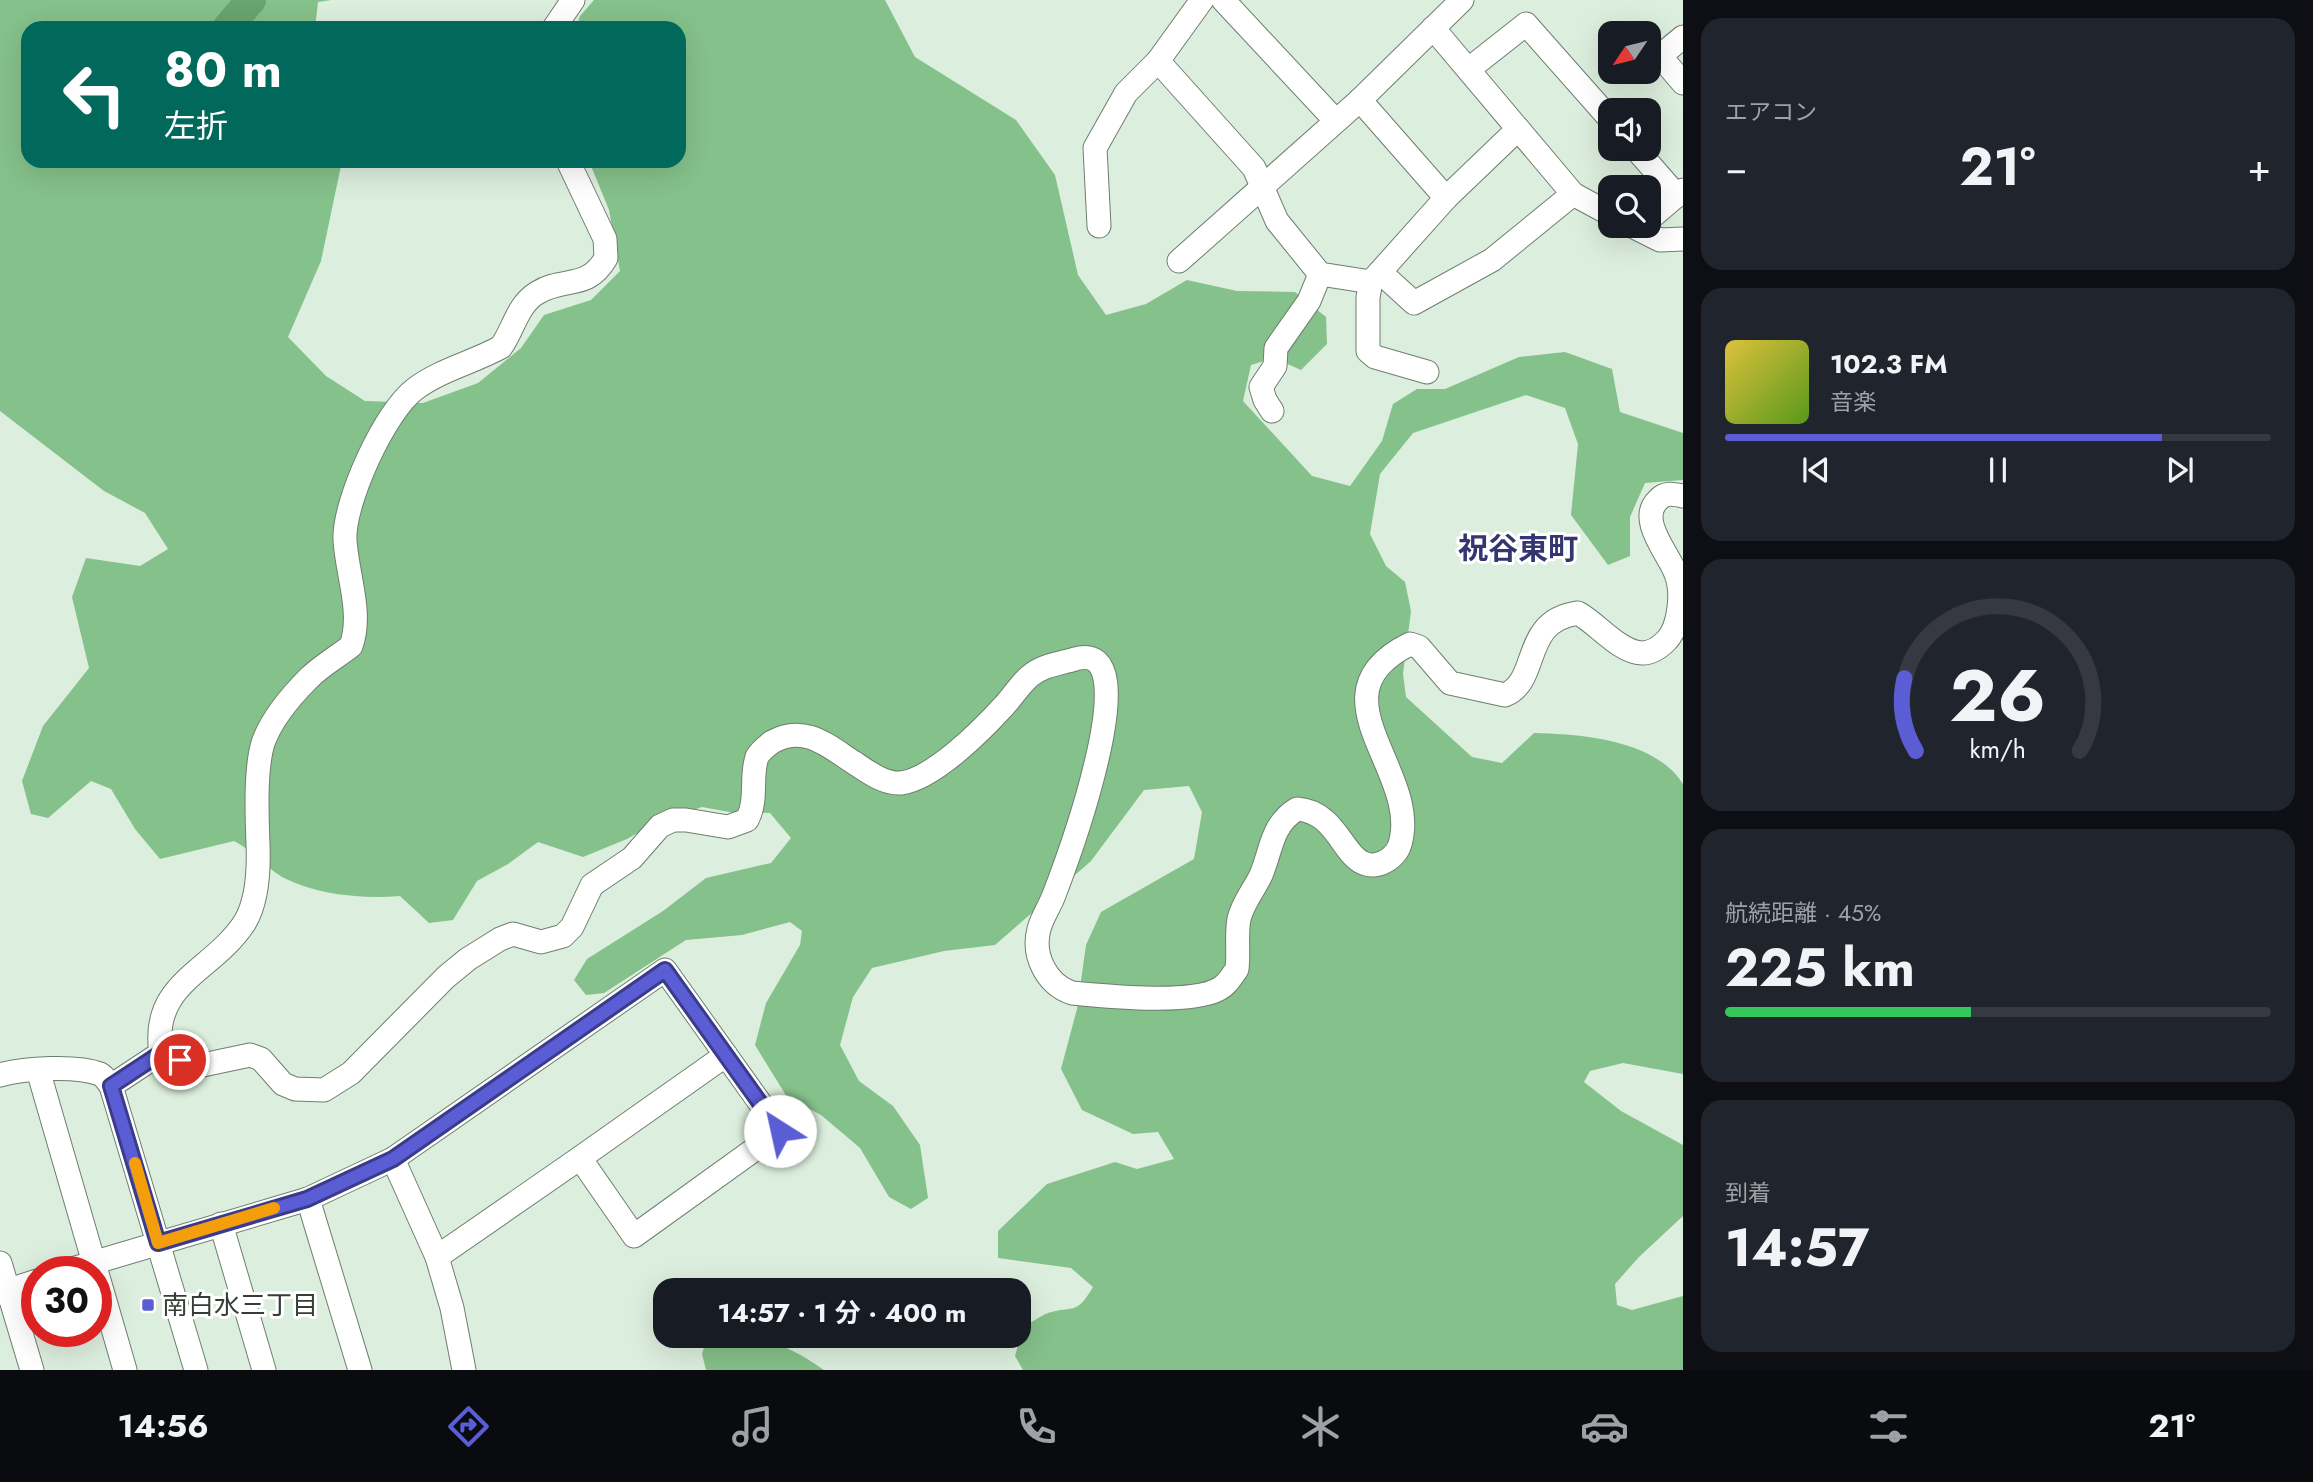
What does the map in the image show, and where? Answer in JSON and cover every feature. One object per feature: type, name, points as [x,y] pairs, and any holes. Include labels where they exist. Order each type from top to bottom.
[{"type":"street","points":[[559,21],[573,0]]},
{"type":"street","points":[[1100,226],[1095,148],[1126,93],[1158,61],[1202,0]]},
{"type":"street","points":[[1223,0],[1335,120]]},
{"type":"street","points":[[1179,261],[1360,100],[1462,0]]},
{"type":"street","points":[[1469,69],[1527,24],[1598,105]]},
{"type":"street","points":[[1433,28],[1573,194],[1598,208]]},
{"type":"street","points":[[1683,37],[1660,56],[1683,83]]},
{"type":"street","points":[[1158,61],[1254,168],[1277,221],[1320,274],[1375,277],[1414,303],[1492,260],[1573,194]]},
{"type":"street","points":[[1360,100],[1446,198]]},
{"type":"street","points":[[1427,372],[1375,357],[1368,351],[1368,297],[1375,277],[1446,198],[1518,129]]},
{"type":"street","points":[[1648,161],[1680,193],[1661,208]]},
{"type":"street","points":[[161,1053],[158,1032],[168,998],[229,941],[244,923],[252,906],[259,865],[257,805],[263,744],[286,703],[310,676],[351,646],[356,621],[345,538],[346,515],[372,450],[397,409],[414,390],[501,346],[523,305],[536,293],[589,279],[606,258],[605,239],[571,168]]},
{"type":"street","points":[[1657,238],[1683,239]]},
{"type":"street","points":[[1272,411],[1261,387],[1275,366],[1276,348],[1308,301],[1320,274]]},
{"type":"street","points":[[161,1053],[198,1066],[250,1055],[261,1059],[283,1084],[295,1090],[324,1090],[351,1073],[446,977],[478,952],[513,934],[541,942],[563,936],[572,927],[593,886],[632,858],[660,825],[673,820],[686,820],[728,827],[747,820],[755,791],[757,757],[766,746],[779,738],[803,734],[818,738],[871,774],[887,782],[901,783],[928,771],[974,737],[1030,676],[1045,666],[1084,657],[1093,660],[1106,682],[1105,712],[1088,798],[1071,852],[1039,929],[1038,951],[1042,967],[1059,989],[1072,993],[1183,998],[1220,989],[1237,969],[1242,909],[1261,875],[1276,828],[1287,815],[1297,809],[1321,814],[1360,862],[1374,865],[1388,861],[1398,850],[1403,817],[1401,799],[1368,723],[1366,701],[1370,680],[1379,666],[1410,644],[1419,648],[1450,683],[1505,695],[1521,684],[1534,645],[1548,627],[1563,615],[1578,613],[1623,646],[1642,653],[1658,649],[1670,637],[1675,625],[1679,596],[1677,575],[1651,519],[1653,505],[1661,496],[1683,496]]},
{"type":"street","points":[[111,1256],[307,1199],[393,1159],[665,970],[780,1131],[634,1236],[580,1158]]},
{"type":"street","points":[[111,1086],[161,1053]]},
{"type":"street","points":[[437,1256],[726,1055]]},
{"type":"street","points":[[5,1069],[83,1071],[102,1075],[111,1086],[196,1370]]},
{"type":"street","points":[[38,1070],[92,1256]]},
{"type":"street","points":[[393,1159],[437,1256],[452,1308],[464,1370]]},
{"type":"street","points":[[307,1199],[360,1370]]},
{"type":"street","points":[[221,1224],[264,1370]]},
{"type":"street","points":[[0,1262],[4,1292],[33,1370]]},
{"type":"street","points":[[4,1292],[21,1286]]},
{"type":"street","points":[[112,1326],[125,1370]]},
{"type":"green space","points":[[0,0],[331,0],[318,2],[316,21],[21,21],[21,168],[341,168],[321,261],[288,337],[326,376],[365,401],[423,403],[478,383],[521,348],[544,315],[591,300],[620,271],[609,210],[592,168],[686,168],[686,21],[578,21],[594,0],[885,0],[915,57],[1016,120],[1055,175],[1078,275],[1106,315],[1146,304],[1187,280],[1237,291],[1295,292],[1326,317],[1327,344],[1301,370],[1274,358],[1251,365],[1243,401],[1312,476],[1350,486],[1382,441],[1393,404],[1417,389],[1445,389],[1519,357],[1565,352],[1612,369],[1620,412],[1683,433],[1683,480],[1645,483],[1630,517],[1630,556],[1608,565],[1571,515],[1578,444],[1565,408],[1526,395],[1413,433],[1380,474],[1370,534],[1386,566],[1405,582],[1411,611],[1403,674],[1406,697],[1472,757],[1502,763],[1534,733],[1573,735],[1616,742],[1636,749],[1671,769],[1683,784],[1683,1074],[1623,1063],[1590,1071],[1584,1082],[1621,1111],[1683,1145],[1683,1216],[1639,1257],[1615,1284],[1617,1305],[1632,1310],[1683,1296],[1683,1370],[1023,1370],[1015,1356],[1017,1348],[1031,1348],[1031,1323],[1048,1313],[1078,1306],[1093,1287],[1071,1268],[998,1258],[998,1231],[1047,1184],[1115,1162],[1137,1169],[1174,1159],[1158,1132],[1133,1134],[1082,1110],[1061,1069],[1077,1009],[1086,945],[1101,912],[1194,859],[1202,812],[1189,786],[1144,790],[1091,861],[995,945],[944,951],[872,968],[853,997],[840,1045],[859,1081],[893,1106],[920,1145],[928,1198],[911,1209],[889,1197],[860,1148],[821,1115],[787,1097],[755,1045],[766,1003],[800,945],[802,931],[790,922],[742,935],[686,940],[604,993],[586,995],[574,980],[587,959],[663,911],[706,878],[771,863],[791,838],[770,813],[729,812],[702,807],[655,823],[627,839],[583,857],[538,842],[508,864],[477,881],[453,920],[429,923],[400,896],[340,894],[296,883],[276,873],[234,841],[160,859],[135,829],[111,789],[91,781],[48,818],[31,814],[22,781],[43,726],[89,668],[72,597],[86,558],[140,566],[168,549],[145,513],[104,491],[0,411]]},
{"type":"green space","points":[[704,1348],[787,1348],[824,1370],[706,1370],[702,1354]]},
{"type":"waterway","points":[[233,21],[251,0]]},
{"type":"slow traffic","points":[[135,1163],[158,1243],[274,1208]]},
{"type":"place","name":"南白水三丁目","points":[[148,1305]]},
{"type":"district","name":"祝谷東町","points":[[1518,548]]},
{"type":"route","points":[[180,1060],[161,1053],[111,1086],[158,1243],[307,1199],[353,1180],[393,1159],[665,970],[780,1131]]}]
